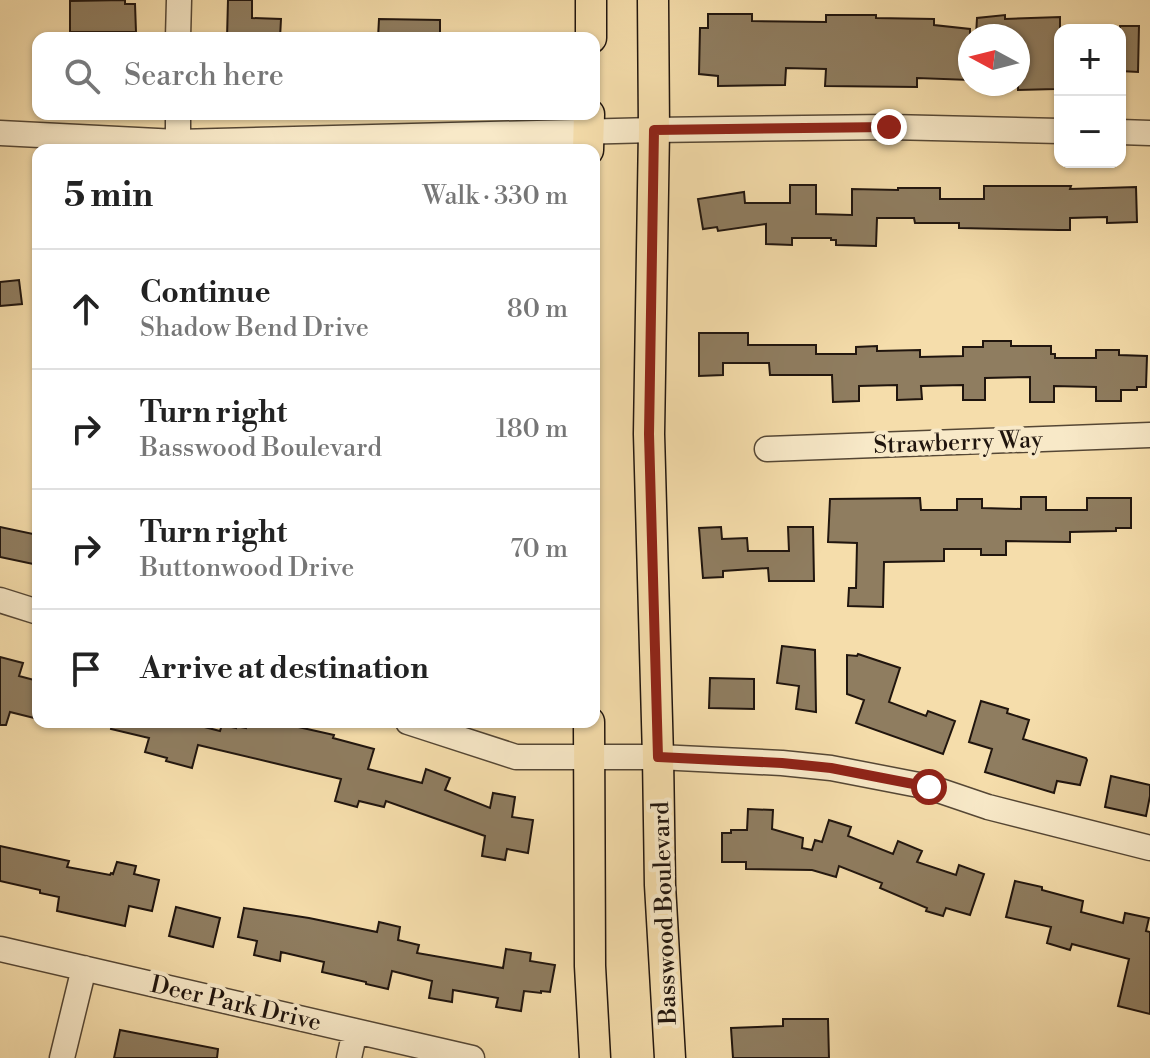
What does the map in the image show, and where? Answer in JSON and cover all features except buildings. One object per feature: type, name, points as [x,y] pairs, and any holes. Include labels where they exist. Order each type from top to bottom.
[{"type":"main road","points":[[591,0],[591,32]]},
{"type":"main road","name":"Basswood Boulevard","points":[[653,0],[649,434],[660,885],[670,1058]]},
{"type":"main road","points":[[589,728],[590,966],[595,1058]]},
{"type":"street","points":[[178,32],[179,0]]},
{"type":"street","points":[[178,120],[178,144]]},
{"type":"street","points":[[237,144],[654,130],[889,127],[1054,131]]},
{"type":"street","points":[[1126,132],[1150,133]]},
{"type":"street","points":[[0,133],[151,144]]},
{"type":"street","name":"Strawberry Way","points":[[767,449],[1150,435]]},
{"type":"street","points":[[0,600],[32,610]]},
{"type":"street","points":[[427,728],[516,757],[658,757],[831,768],[929,787],[988,807],[1150,848]]},
{"type":"street","name":"Deer Park Drive","points":[[0,949],[472,1058]]},
{"type":"street","points":[[62,1058],[84,968]]},
{"type":"street","points":[[349,1058],[355,1031]]},
{"type":"route","points":[[889,127],[654,130],[649,434],[658,757],[831,768],[929,787]]}]
